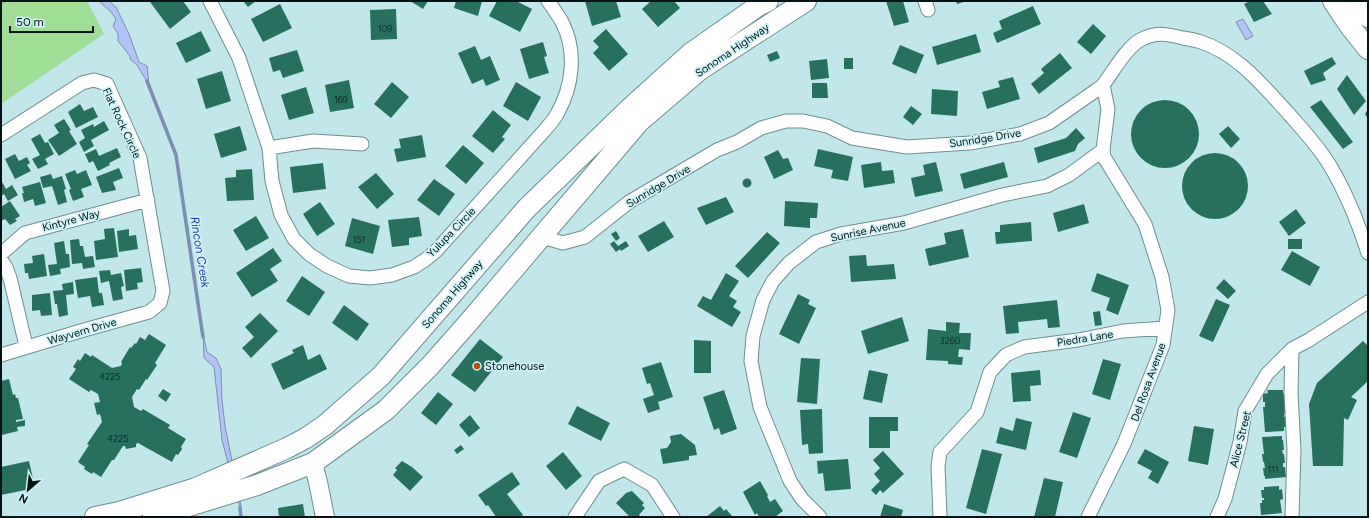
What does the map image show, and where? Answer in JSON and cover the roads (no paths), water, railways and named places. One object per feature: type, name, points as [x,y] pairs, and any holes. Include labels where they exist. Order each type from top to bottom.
[{"type":"main road","name":"Sonoma Highway","points":[[153,517],[208,492],[254,464],[306,438],[325,425],[381,376],[527,208],[628,110],[691,53],[758,6],[768,1]]},
{"type":"main road","name":"Sonoma Highway","points":[[95,517],[119,512],[186,492],[208,492],[257,485],[313,463],[386,410],[430,366],[639,122],[701,69],[806,1]]},
{"type":"main road","points":[[1333,1],[1349,25],[1368,49]]},
{"type":"main road","points":[[1356,1],[1368,17]]},
{"type":"main road","points":[[306,438],[313,463]]},
{"type":"street","name":"Yulupa Circle","points":[[210,1],[239,58],[269,148],[272,181],[281,215],[294,238],[309,254],[327,266],[349,276],[370,278],[392,275],[414,267],[436,251],[544,131],[557,114],[566,96],[570,79],[571,47],[562,22],[548,1]]},
{"type":"street","name":"Sunridge Drive","points":[[542,237],[563,243],[585,237],[636,198],[717,150],[737,142],[761,128],[780,122],[803,121],[827,126],[852,138],[907,147],[970,143],[1020,134],[1050,123],[1103,85],[1127,52],[1140,40],[1157,34],[1170,34],[1201,42],[1224,53],[1245,68],[1266,89],[1310,138],[1328,163],[1346,195],[1362,233],[1368,253]]},
{"type":"street","name":"Flat Rock Circle","points":[[1,135],[82,84],[94,80],[107,84],[140,158],[162,291],[160,303]]},
{"type":"street","points":[[1102,150],[1108,109],[1103,85]]},
{"type":"street","points":[[269,148],[313,141],[362,144]]},
{"type":"street","name":"Del Rosa Avenue","points":[[1088,517],[1124,444],[1163,345],[1168,310],[1162,277],[1145,224],[1104,157],[1102,150]]},
{"type":"street","name":"Sunrise Avenue","points":[[820,517],[802,499],[790,481],[760,407],[751,361],[753,336],[763,300],[773,281],[789,262],[816,242],[841,234],[904,223],[1002,195],[1047,186],[1069,175],[1102,150]]},
{"type":"street","name":"Kintyre Way","points":[[1,254],[25,233],[148,200]]},
{"type":"street","points":[[1,260],[6,267],[10,278],[26,346]]},
{"type":"street","name":"Alice Street","points":[[1217,517],[1225,499],[1240,442],[1245,411],[1267,374],[1292,349],[1309,340],[1368,302]]},
{"type":"street","name":"Wayvern Drive","points":[[1,355],[26,346],[149,312],[160,303]]},
{"type":"street","name":"Piedra Lane","points":[[940,517],[938,466],[940,452],[977,412],[990,372],[1006,355],[1024,347],[1123,332],[1165,328]]},
{"type":"street","points":[[1292,349],[1291,393],[1294,450],[1292,517]]},
{"type":"street","points":[[313,463],[325,517]]},
{"type":"street","points":[[575,517],[599,481],[624,469],[652,485],[673,517]]},
{"type":"water","points":[[99,1],[109,1],[116,7],[129,34],[139,62],[147,66],[149,85],[137,65],[130,59],[130,56],[118,41],[118,34],[113,26],[116,19]]},
{"type":"water","points":[[1243,19],[1253,36],[1246,40],[1236,22]]},
{"type":"water","points":[[203,333],[207,352],[216,358],[221,369],[225,426],[241,512],[222,440],[214,367],[204,358]]},
{"type":"waterway","name":"Rincon Creek","points":[[147,81],[176,155],[203,337]]},
{"type":"waterway","name":"Rincon Creek","points":[[240,508],[241,517]]},
{"type":"place","name":"Stonehouse","points":[[477,366]]}]
